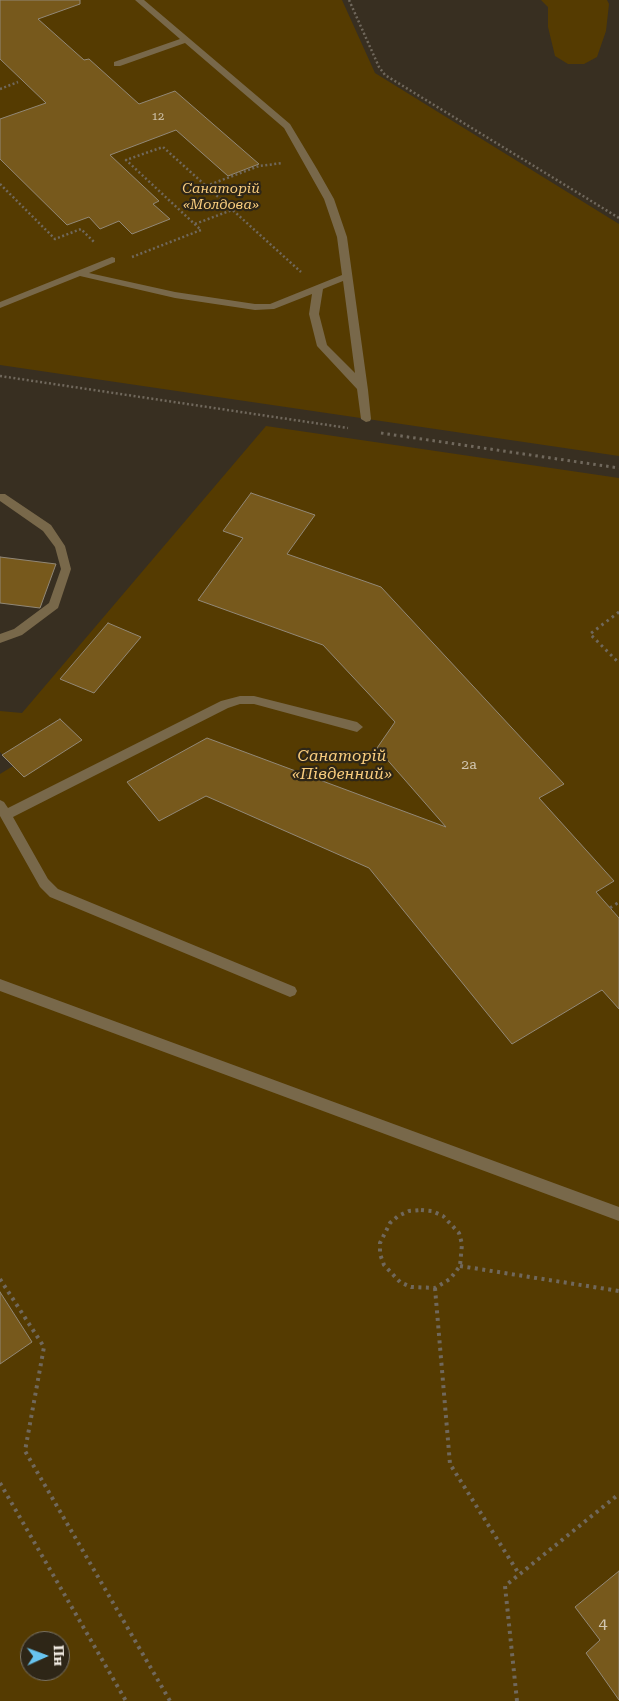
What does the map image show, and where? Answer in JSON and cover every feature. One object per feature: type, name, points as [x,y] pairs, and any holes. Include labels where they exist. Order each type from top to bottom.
[{"type":"lane","points":[[139,0],[287,126],[313,169],[329,199],[342,237],[366,419]]},
{"type":"lane","points":[[116,64],[186,40]]},
{"type":"lane","points":[[0,305],[112,260]]},
{"type":"lane","points":[[78,273],[175,295],[255,307],[271,307],[284,303],[347,276]]},
{"type":"lane","points":[[318,288],[314,314],[322,346],[363,390]]},
{"type":"lane","points":[[0,639],[18,632],[54,605],[66,569],[60,546],[47,528],[1,497]]},
{"type":"lane","points":[[290,991],[54,893],[44,884],[3,810],[225,704],[240,700],[254,700],[356,728]]},
{"type":"lane","points":[[0,985],[619,1214]]},
{"type":"path","points":[[349,0],[379,67],[385,75],[619,218]]},
{"type":"path","points":[[0,88],[18,82]]},
{"type":"path","points":[[0,184],[55,239],[81,229],[112,260],[124,260],[201,230],[126,160],[163,147],[318,288]]},
{"type":"path","points":[[206,186],[270,164],[283,163],[313,169]]},
{"type":"path","points":[[195,224],[232,210]]},
{"type":"path","points":[[0,376],[354,429]]},
{"type":"path","points":[[374,432],[619,468]]},
{"type":"path","points":[[619,612],[590,634],[619,663]]},
{"type":"path","points":[[610,908],[619,902]]},
{"type":"path","points":[[409,1211],[432,1211],[443,1216],[459,1233],[462,1244],[460,1266],[450,1279],[435,1288],[411,1288],[400,1282],[384,1265],[380,1254],[380,1243],[384,1232],[398,1216],[409,1211]]},
{"type":"path","points":[[460,1266],[619,1291]]},
{"type":"path","points":[[0,1280],[44,1347],[25,1451],[170,1701]]},
{"type":"path","points":[[435,1288],[450,1464],[520,1574]]},
{"type":"path","points":[[0,1483],[126,1701]]},
{"type":"path","points":[[517,1701],[505,1586],[619,1494]]},
{"type":"green space","name":"Санаторій «Молдова»","points":[[0,0],[342,0],[375,73],[619,224],[619,456],[0,365]]},
{"type":"green space","points":[[541,0],[607,0],[609,4],[606,31],[597,57],[584,64],[568,64],[555,56],[548,27],[548,7]]},
{"type":"green space","name":"Санаторій «Південний»","points":[[266,426],[619,478],[619,1701],[0,1701],[0,774],[13,766],[0,752],[0,711],[22,713]]},
{"type":"building","points":[[0,0],[80,0],[80,4],[38,19],[84,60],[89,59],[139,104],[175,91],[259,164],[228,176],[176,130],[110,155],[159,201],[153,204],[170,219],[132,234],[119,221],[100,229],[89,217],[67,225],[0,159],[0,119],[46,103],[0,59]]},
{"type":"building","points":[[251,493],[315,515],[287,554],[381,587],[564,784],[539,798],[614,881],[596,892],[619,918],[619,1009],[602,990],[512,1044],[369,868],[206,796],[159,821],[127,782],[207,738],[446,827],[377,748],[395,722],[323,645],[198,600],[243,538],[223,531]]},
{"type":"building","points":[[0,557],[56,564],[40,608],[0,603]]},
{"type":"building","points":[[108,623],[141,637],[94,693],[60,679]]},
{"type":"building","points":[[60,719],[82,740],[24,777],[2,755]]},
{"type":"building","points":[[0,1292],[32,1342],[0,1364]]},
{"type":"building","points":[[619,1571],[619,1700],[586,1653],[600,1640],[575,1607]]}]
